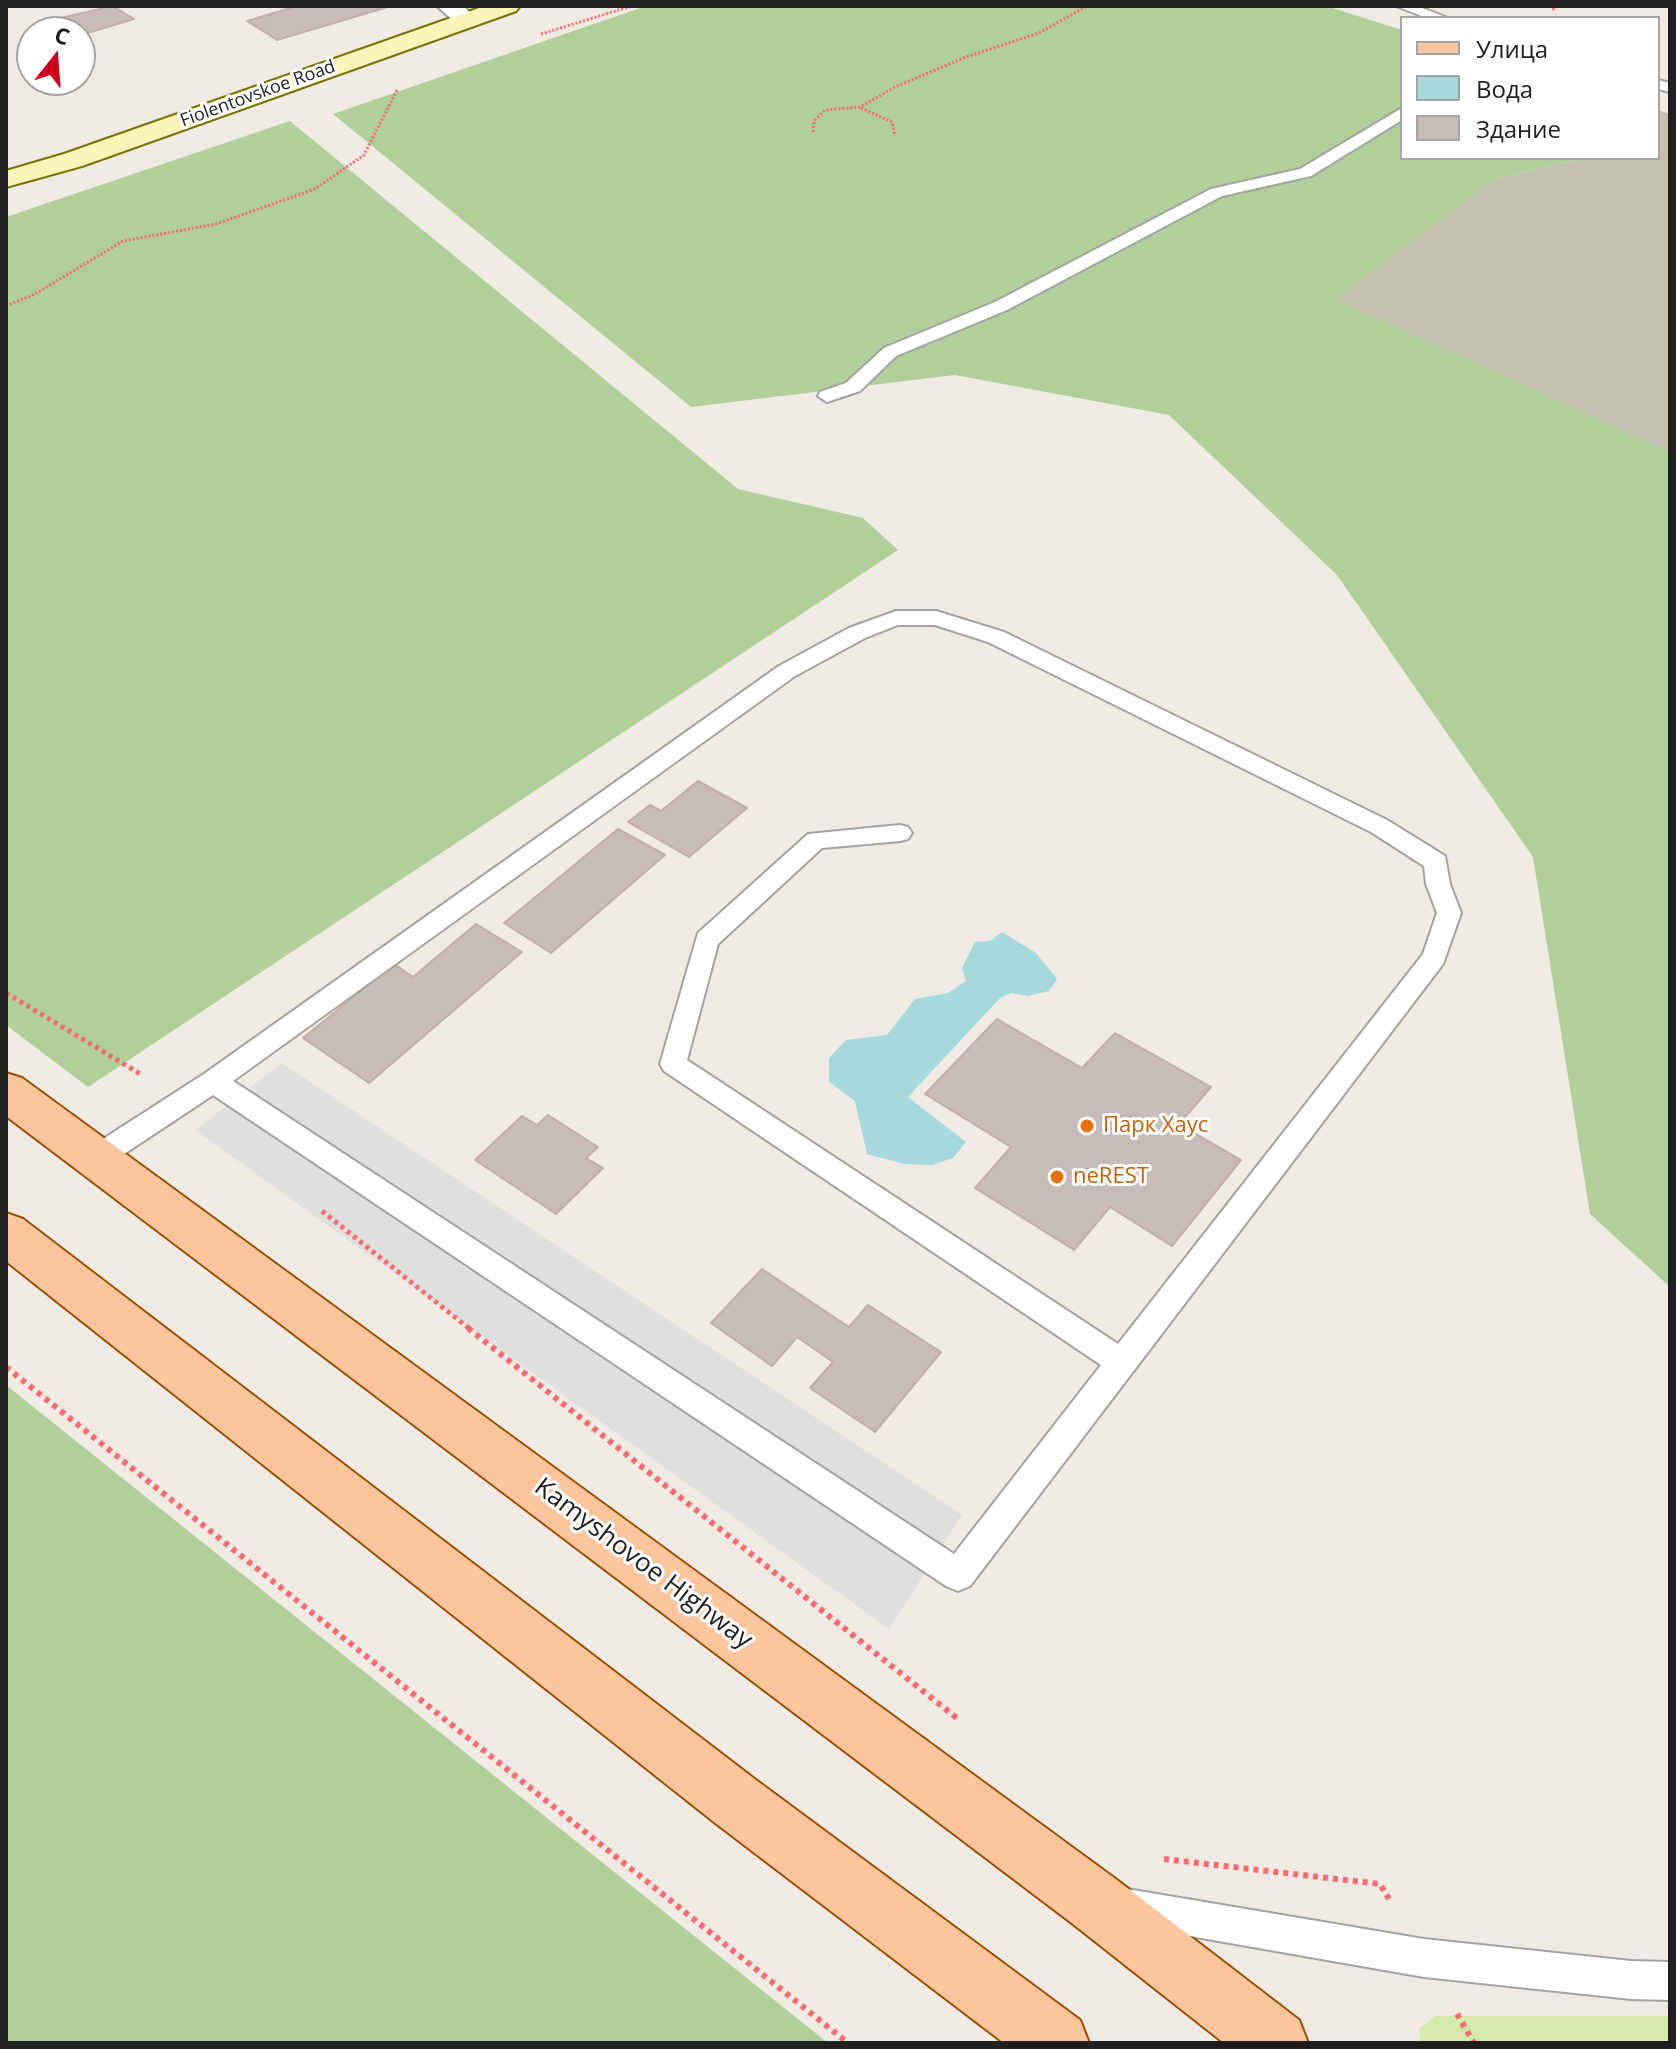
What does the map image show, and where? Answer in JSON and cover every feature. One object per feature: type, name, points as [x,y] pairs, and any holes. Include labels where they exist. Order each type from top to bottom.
[{"type":"main road","name":"Fiolentovskoe Road","points":[[6,179],[73,160],[458,13],[508,6]]},
{"type":"main road","name":"Kamyshovoe Highway","points":[[6,1091],[1095,1902],[1276,2043]]},
{"type":"main road","points":[[6,1233],[735,1801],[1057,2043]]},
{"type":"lane","points":[[1403,6],[1435,16]]},
{"type":"lane","points":[[827,396],[853,387],[890,352],[1001,306],[1217,192],[1305,173],[1400,114]]},
{"type":"lane","points":[[96,1158],[213,1081],[787,671],[857,633],[896,618],[936,618],[996,637],[1379,826],[1436,862],[1438,884],[1449,913],[1434,957],[958,1575],[213,1081]]},
{"type":"lane","points":[[900,833],[816,840],[707,940],[673,1064],[1121,1362]]},
{"type":"lane","points":[[1095,1902],[1424,1958],[1631,1980],[1670,1981]]},
{"type":"lane","points":[[1631,1980],[1670,1991]]},
{"type":"path","points":[[529,37],[632,6]]},
{"type":"path","points":[[813,132],[814,121],[825,110],[860,107],[895,87],[966,57],[1039,33],[1087,6]]},
{"type":"path","points":[[6,306],[35,294],[123,241],[216,224],[315,189],[364,155],[395,90],[408,85]]},
{"type":"path","points":[[860,107],[892,122],[895,136]]},
{"type":"path","points":[[6,993],[182,1099]]},
{"type":"path","points":[[319,1208],[966,1725]]},
{"type":"path","points":[[6,1367],[848,2043]]},
{"type":"path","points":[[1159,1858],[1380,1884],[1424,1958]]},
{"type":"shaded area","points":[[1660,111],[1670,114],[1670,452],[1334,299],[1494,179],[1576,160],[1660,160]]},
{"type":"shaded area","points":[[282,1063],[962,1515],[889,1629],[195,1130]]},
{"type":"green space","points":[[646,6],[1326,6],[1400,29],[1400,160],[1576,160],[1494,179],[1335,299],[1670,452],[1670,1287],[1590,1214],[1533,857],[1337,575],[1169,415],[955,375],[691,407],[333,114]]},
{"type":"green space","points":[[290,121],[738,489],[863,518],[898,550],[88,1087],[6,1025],[6,217]]},
{"type":"green space","points":[[6,1385],[828,2043],[6,2043]]},
{"type":"green space","points":[[1435,2016],[1670,2016],[1670,2043],[1421,2043],[1419,2029]]},
{"type":"water","points":[[1002,932],[1036,953],[1057,979],[1049,991],[1028,996],[1011,993],[1000,998],[908,1097],[966,1142],[953,1158],[932,1165],[904,1164],[867,1154],[855,1101],[829,1082],[829,1058],[846,1040],[887,1035],[915,999],[948,993],[966,981],[962,968],[975,942],[990,941]]},
{"type":"building","points":[[113,6],[134,19],[96,30],[96,16],[70,16]]},
{"type":"building","points":[[297,6],[391,6],[277,40],[247,21]]},
{"type":"building","points":[[698,781],[747,808],[689,857],[628,822],[650,805],[661,811]]},
{"type":"building","points":[[618,829],[665,855],[551,953],[504,923]]},
{"type":"building","points":[[476,924],[522,952],[369,1083],[303,1038],[394,964],[413,977]]},
{"type":"building","points":[[997,1019],[1082,1068],[1115,1033],[1211,1087],[1179,1124],[1241,1160],[1172,1246],[1110,1207],[1074,1250],[975,1188],[1011,1147],[925,1094]]},
{"type":"building","points":[[548,1115],[598,1147],[586,1158],[603,1168],[556,1214],[475,1160],[522,1116],[537,1125]]},
{"type":"building","points":[[762,1269],[849,1327],[868,1305],[941,1352],[875,1432],[810,1388],[833,1362],[797,1337],[772,1366],[711,1323]]},
{"type":"place","name":"Парк Хаус","points":[[1087,1126]]},
{"type":"place","name":"neREST","points":[[1057,1177]]}]
